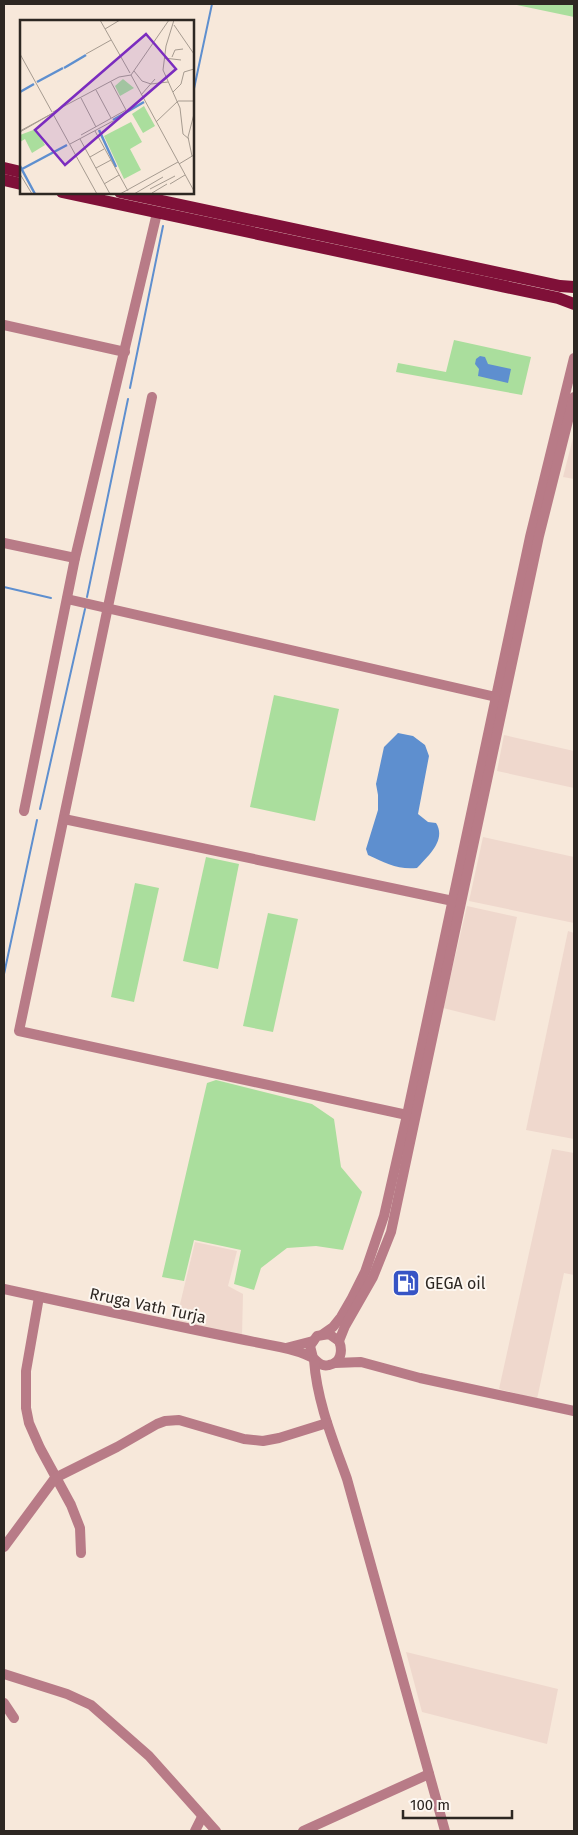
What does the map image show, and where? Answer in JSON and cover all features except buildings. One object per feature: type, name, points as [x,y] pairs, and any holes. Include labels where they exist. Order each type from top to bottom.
[{"type":"main road","points":[[4,168],[20,172]]},
{"type":"main road","points":[[4,180],[20,184]]},
{"type":"main road","points":[[71,194],[549,296],[574,304]]},
{"type":"main road","points":[[129,194],[560,286],[574,287]]},
{"type":"street","points":[[24,811],[75,558],[157,213]]},
{"type":"street","points":[[4,325],[125,352]]},
{"type":"street","points":[[323,1334],[340,1317],[365,1272],[384,1216],[541,488],[574,358]]},
{"type":"street","points":[[152,397],[19,1031],[407,1115]]},
{"type":"street","points":[[319,1390],[325,1375],[342,1353],[340,1344],[345,1326],[373,1277],[391,1232],[539,536],[574,397]]},
{"type":"street","points":[[4,543],[75,558]]},
{"type":"street","points":[[67,599],[496,697]]},
{"type":"street","points":[[64,819],[453,901]]},
{"type":"street","name":"Rruga Vath Turja","points":[[4,1289],[175,1327],[286,1348],[314,1359],[323,1365],[360,1362]]},
{"type":"street","points":[[39,1297],[26,1371],[26,1408],[29,1423],[55,1478],[71,1505],[80,1528],[81,1553]]},
{"type":"street","name":"Rruga Vath Turja","points":[[286,1348],[313,1341],[317,1336],[323,1334],[335,1336],[352,1357],[360,1362],[420,1378],[574,1411]]},
{"type":"street","points":[[313,1341],[310,1353],[314,1359],[327,1423],[347,1479],[445,1831]]},
{"type":"street","points":[[4,1547],[8,1536],[55,1478],[165,1421],[179,1420],[244,1439],[263,1441],[327,1423]]},
{"type":"street","points":[[4,1674],[67,1694],[91,1705],[149,1756],[216,1831]]},
{"type":"street","points":[[4,1703],[14,1718]]},
{"type":"street","points":[[303,1831],[429,1774]]},
{"type":"street","points":[[195,1831],[202,1817]]},
{"type":"shaded area","points":[[574,434],[574,479],[563,477]]},
{"type":"shaded area","points":[[504,735],[574,751],[574,788],[497,771]]},
{"type":"shaded area","points":[[483,837],[574,857],[574,923],[469,901]]},
{"type":"shaded area","points":[[467,906],[517,917],[495,1021],[443,1008]]},
{"type":"shaded area","points":[[568,931],[574,933],[574,1139],[526,1130]]},
{"type":"shaded area","points":[[552,1149],[574,1153],[574,1275],[564,1273],[537,1399],[499,1389]]},
{"type":"shaded area","points":[[195,1242],[237,1251],[228,1286],[243,1294],[242,1336],[175,1325]]},
{"type":"shaded area","points":[[406,1652],[558,1689],[547,1744],[422,1712]]},
{"type":"green space","points":[[512,4],[574,4],[574,17]]},
{"type":"green space","points":[[454,340],[531,357],[522,395],[396,372],[398,363],[446,372]]},
{"type":"green space","points":[[274,695],[339,709],[315,821],[250,807]]},
{"type":"green space","points":[[206,857],[239,864],[218,969],[183,961]]},
{"type":"green space","points":[[135,883],[159,888],[134,1002],[111,997]]},
{"type":"green space","points":[[268,913],[298,919],[273,1032],[243,1026]]},
{"type":"green space","points":[[216,1080],[312,1104],[334,1119],[341,1167],[362,1192],[343,1250],[316,1246],[287,1248],[261,1268],[254,1290],[234,1284],[241,1250],[194,1240],[184,1281],[162,1277],[207,1083]]},
{"type":"water","points":[[480,356],[485,357],[488,364],[511,369],[508,383],[478,376],[479,369],[475,364],[476,359]]},
{"type":"water","points":[[398,733],[413,736],[425,745],[429,756],[418,814],[428,822],[436,823],[439,829],[439,836],[434,848],[417,868],[404,868],[386,863],[368,855],[366,849],[378,810],[376,784],[384,747]]},
{"type":"waterway","points":[[194,89],[212,4]]},
{"type":"waterway","points":[[130,388],[163,226]]},
{"type":"waterway","points":[[87,597],[128,399]]},
{"type":"waterway","points":[[4,587],[51,598]]},
{"type":"waterway","points":[[40,809],[85,609]]},
{"type":"waterway","points":[[4,974],[37,820]]},
{"type":"place","name":"GEGA oil","points":[[406,1283]]}]
